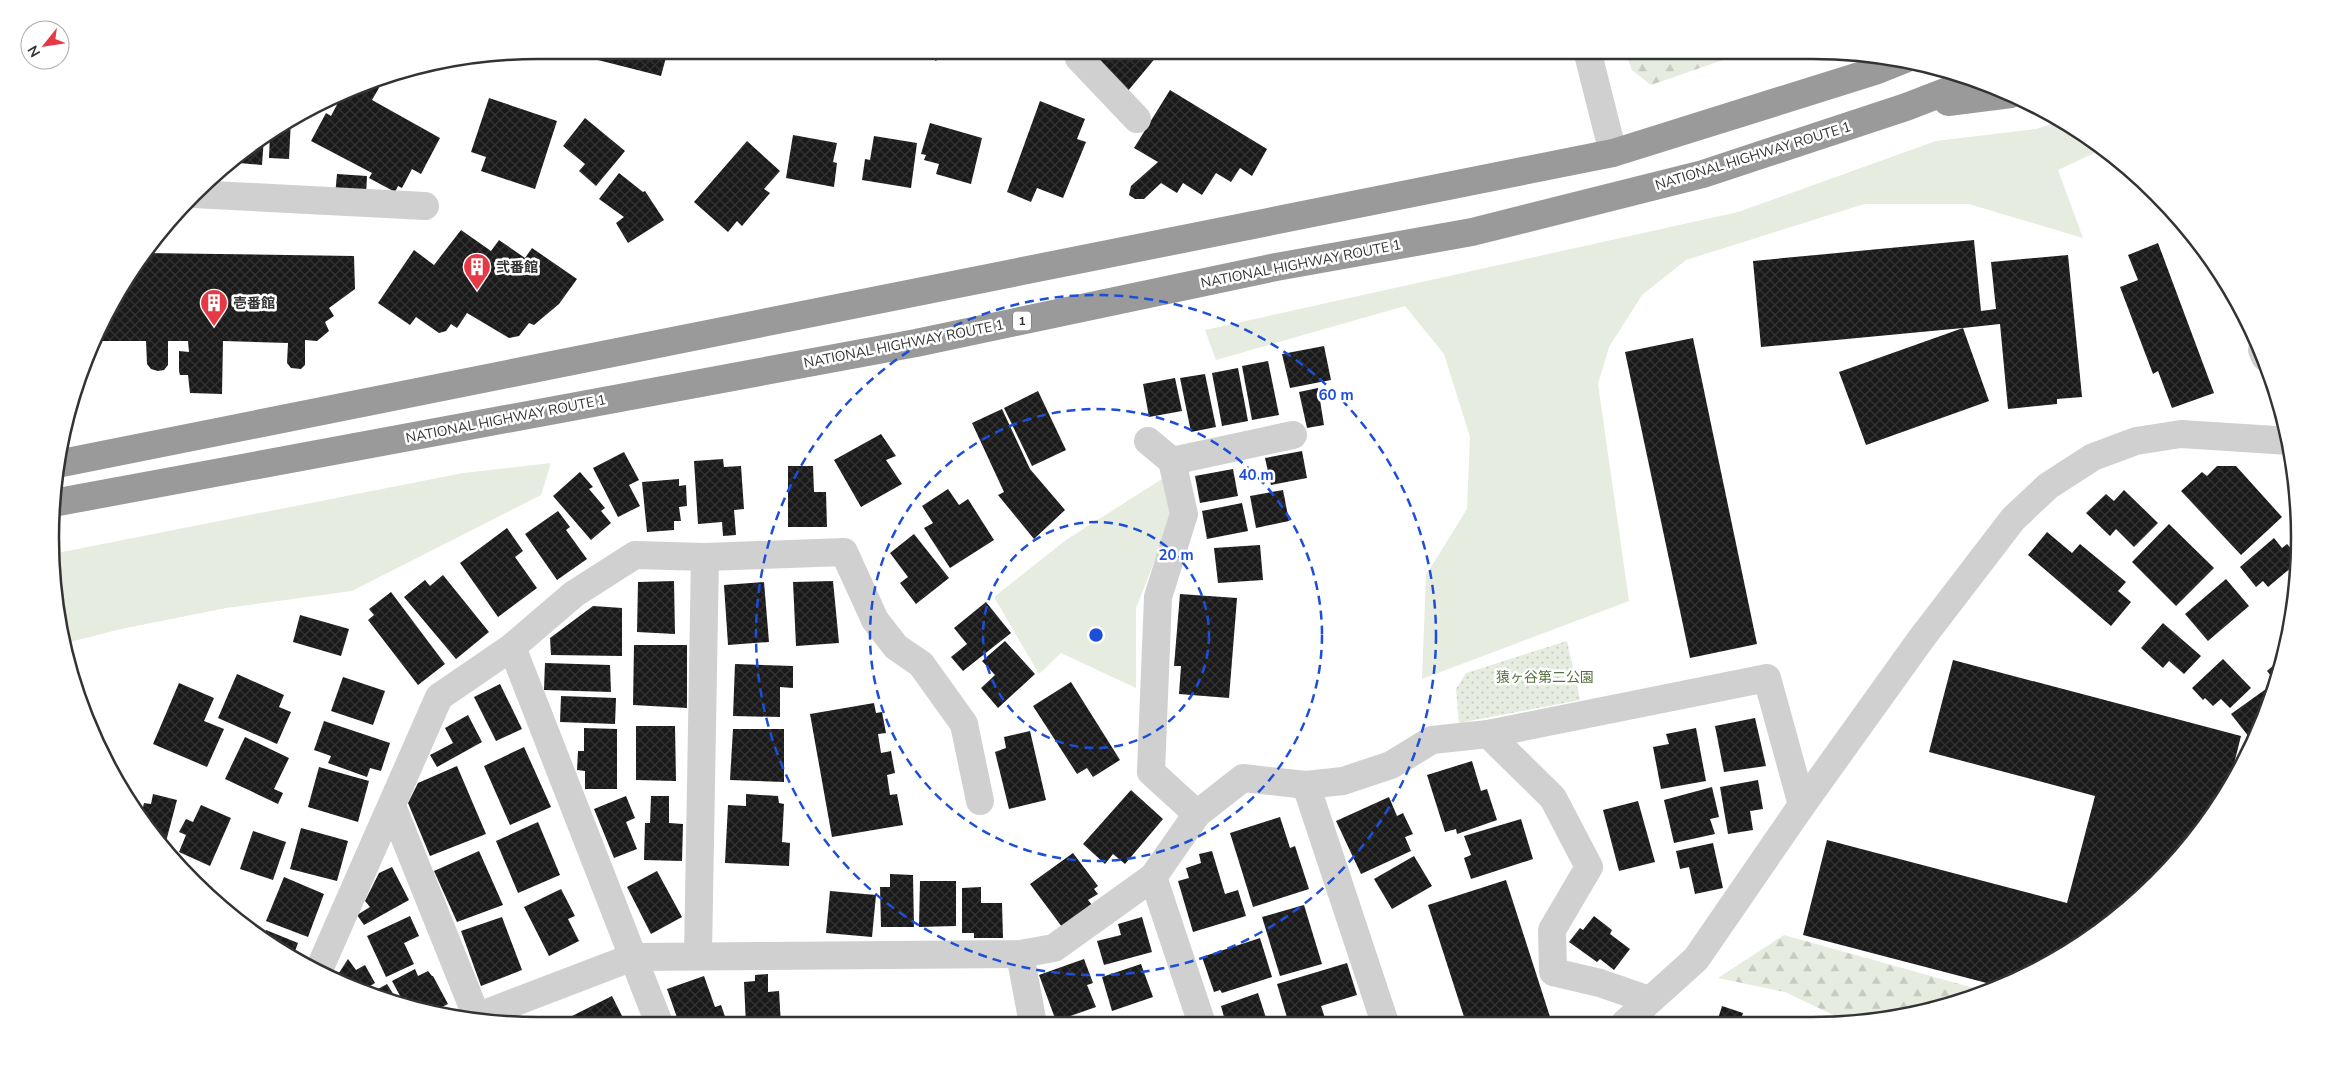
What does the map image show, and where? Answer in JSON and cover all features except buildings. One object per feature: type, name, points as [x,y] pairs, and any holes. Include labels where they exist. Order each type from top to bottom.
[{"type":"highway","points":[[65,462],[1613,152],[1889,65]]},
{"type":"highway","name":"NATIONAL HIGHWAY ROUTE 1","points":[[61,502],[906,345],[1276,267],[1472,232],[1703,174],[1906,107],[1966,84]]},
{"type":"highway","points":[[1906,107],[1997,96]]},
{"type":"street","points":[[1084,59],[1137,119]]},
{"type":"street","points":[[1590,59],[1613,152]]},
{"type":"street","points":[[204,195],[425,206]]},
{"type":"street","points":[[1631,1017],[1696,959],[1802,805],[1921,639],[2013,519],[2048,486],[2093,457],[2136,441],[2182,434],[2281,440]]},
{"type":"street","points":[[1172,461],[1292,435]]},
{"type":"street","points":[[1148,441],[1172,461],[1184,514],[1158,597],[1151,772],[1197,814]]},
{"type":"street","points":[[321,965],[440,697],[512,647],[574,594],[635,555],[705,557],[844,552],[875,620],[896,647],[921,664],[964,724],[980,801]]},
{"type":"street","points":[[698,955],[705,557]]},
{"type":"street","points":[[512,647],[657,1017]]},
{"type":"street","points":[[487,1014],[633,956],[1020,954],[1054,948],[1153,877],[1197,814],[1243,778],[1306,785],[1343,781],[1391,765],[1432,740],[1488,734],[1767,678],[1802,805]]},
{"type":"street","points":[[1488,734],[1553,798],[1589,867],[1552,930],[1553,972],[1600,983],[1649,1000]]},
{"type":"street","points":[[1306,785],[1383,1017]]},
{"type":"street","points":[[392,806],[472,1013]]},
{"type":"street","points":[[1153,877],[1200,1017]]},
{"type":"street","points":[[1020,954],[1032,1017]]},
{"type":"green space","points":[[1628,59],[1726,59],[1651,85],[1632,70]]},
{"type":"green space","points":[[2053,124],[2096,152],[2058,170],[2083,238],[1969,204],[1864,204],[1686,260],[1642,295],[1609,347],[1598,384],[1629,601],[1422,679],[1426,575],[1467,509],[1470,437],[1444,354],[1405,306],[1216,360],[1205,330],[1738,212],[1936,141],[2036,129]]},
{"type":"green space","points":[[551,463],[541,495],[352,591],[226,608],[121,629],[70,642],[63,601],[59,553],[463,473]]},
{"type":"green space","points":[[1162,479],[1171,519],[1136,608],[1136,688],[1061,653],[1039,674],[994,597],[1066,540]]},
{"type":"green space","name":"猿ヶ谷第二公園","points":[[1567,641],[1580,700],[1459,723],[1456,689],[1466,673]]},
{"type":"green space","points":[[1784,935],[1975,988],[1936,1001],[1905,1008],[1836,1016],[1785,992],[1718,978]]},
{"type":"place","name":"弐番館","points":[[477,291]]},
{"type":"place","name":"壱番館","points":[[214,327]]}]
